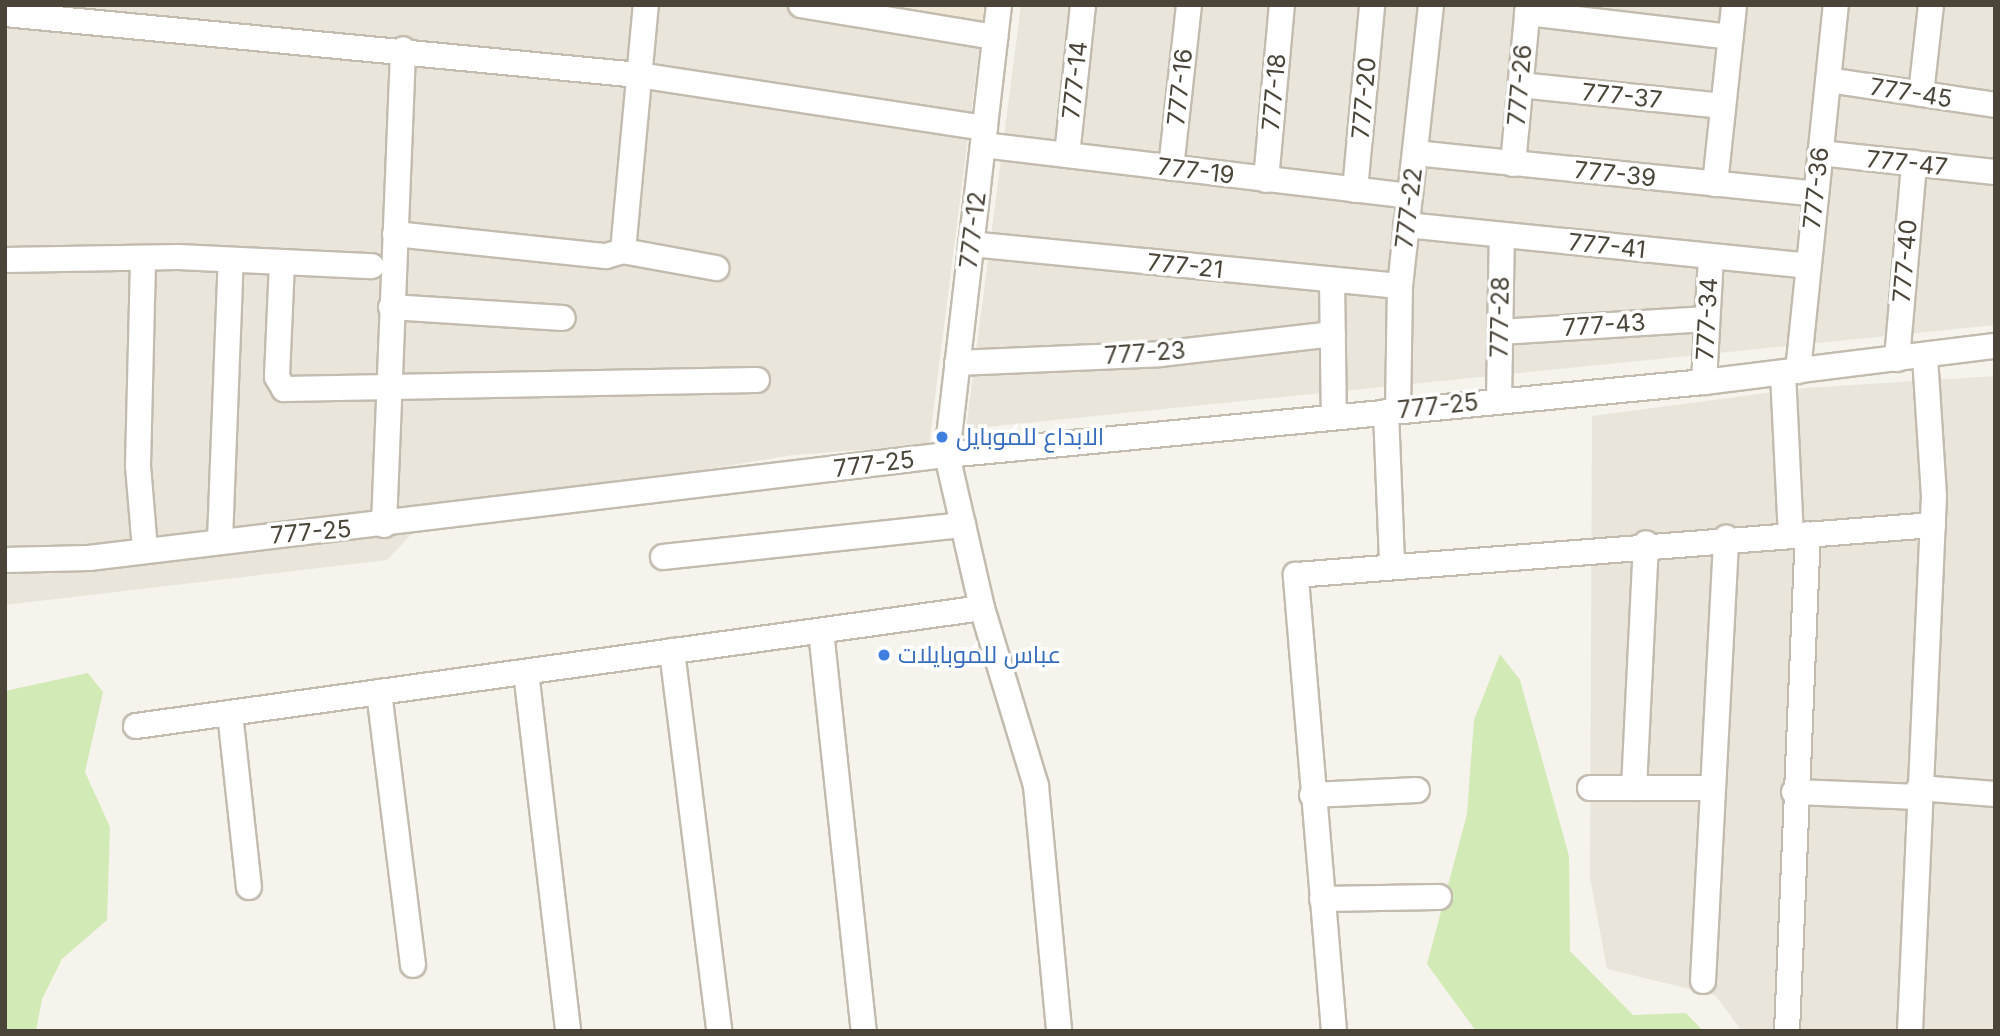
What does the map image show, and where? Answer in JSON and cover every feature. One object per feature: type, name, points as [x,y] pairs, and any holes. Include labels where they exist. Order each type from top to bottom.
[{"type":"street","points":[[623,251],[646,5]]},
{"type":"street","points":[[801,5],[995,37]]},
{"type":"street","name":"777-12","points":[[999,5],[947,455],[982,608],[1037,786],[1059,1031]]},
{"type":"street","name":"777-14","points":[[1067,155],[1083,5]]},
{"type":"street","name":"777-16","points":[[1171,168],[1189,5]]},
{"type":"street","name":"777-18","points":[[1266,180],[1282,5]]},
{"type":"street","name":"777-20","points":[[1355,190],[1373,5]]},
{"type":"street","name":"777-22","points":[[1392,563],[1392,411],[1400,286],[1431,5]]},
{"type":"street","points":[[1715,184],[1734,5]]},
{"type":"street","name":"777-36","points":[[1787,1031],[1800,535],[1790,372],[1808,267],[1836,5]]},
{"type":"street","points":[[1921,94],[1931,5]]},
{"type":"street","points":[[1527,9],[1731,37]]},
{"type":"street","name":"777-26","points":[[1513,164],[1527,9]]},
{"type":"street","name":"777-19","points":[[5,14],[91,13],[180,17],[403,50],[638,75],[984,137],[1067,155],[1409,196]]},
{"type":"street","points":[[384,525],[387,387],[403,50]]},
{"type":"street","name":"777-45","points":[[1828,80],[1995,105]]},
{"type":"street","name":"777-37","points":[[1520,85],[1723,106]]},
{"type":"street","name":"777-39","points":[[1415,153],[1816,194]]},
{"type":"street","name":"777-47","points":[[1820,153],[1995,172]]},
{"type":"street","name":"777-40","points":[[1897,359],[1914,163]]},
{"type":"street","name":"777-41","points":[[1406,225],[1808,267]]},
{"type":"street","points":[[395,234],[606,256],[623,251],[716,268]]},
{"type":"street","name":"777-28","points":[[1499,400],[1502,235]]},
{"type":"street","name":"777-21","points":[[971,244],[1400,286]]},
{"type":"street","name":"777-34","points":[[1704,382],[1711,257]]},
{"type":"street","points":[[5,260],[231,260],[372,266]]},
{"type":"street","points":[[220,540],[231,260]]},
{"type":"street","points":[[143,261],[138,466],[145,549]]},
{"type":"street","points":[[282,262],[279,383],[387,387],[757,380]]},
{"type":"street","points":[[1332,280],[1334,417]]},
{"type":"street","points":[[391,307],[563,318]]},
{"type":"street","name":"777-43","points":[[1500,332],[1707,319]]},
{"type":"street","name":"777-23","points":[[957,363],[1160,354],[1333,334]]},
{"type":"street","name":"777-25","points":[[5,560],[384,525],[947,455],[1704,382],[1995,346]]},
{"type":"street","points":[[1910,1031],[1933,525],[1925,356]]},
{"type":"street","points":[[663,557],[963,525]]},
{"type":"street","points":[[1334,1031],[1312,795],[1296,575],[1392,563],[1646,543],[1933,525]]},
{"type":"street","points":[[1703,981],[1726,538]]},
{"type":"street","points":[[1634,788],[1646,543]]},
{"type":"street","points":[[136,726],[982,608]]},
{"type":"street","points":[[821,631],[864,1031]]},
{"type":"street","points":[[672,651],[719,1031]]},
{"type":"street","points":[[526,672],[568,1031]]},
{"type":"street","points":[[379,692],[413,965]]},
{"type":"street","points":[[230,713],[249,887]]},
{"type":"street","points":[[1590,789],[1713,788]]},
{"type":"street","points":[[1312,795],[1417,790]]},
{"type":"street","points":[[1794,792],[1995,794]]},
{"type":"street","points":[[1322,899],[1439,897]]},
{"type":"shaded area","points":[[5,5],[896,5],[982,27],[929,445],[793,455],[558,494],[440,504],[387,560],[5,605]]},
{"type":"shaded area","points":[[886,5],[984,5],[982,27]]},
{"type":"shaded area","points":[[1021,5],[1995,5],[1995,325],[966,429]]},
{"type":"shaded area","points":[[1995,376],[1995,1031],[1742,1031],[1715,995],[1607,969],[1590,878],[1592,416],[1805,388]]},
{"type":"green space","points":[[1500,654],[1520,680],[1569,856],[1570,951],[1633,1015],[1686,1013],[1703,1031],[1476,1031],[1427,964],[1467,814],[1474,720]]},
{"type":"green space","points":[[88,673],[103,692],[85,772],[110,827],[107,920],[62,959],[42,999],[36,1031],[5,1031],[5,691]]},
{"type":"place","name":"الابداع للموبايل","points":[[942,437]]},
{"type":"place","name":"عباس للموبايلات","points":[[884,655]]}]
